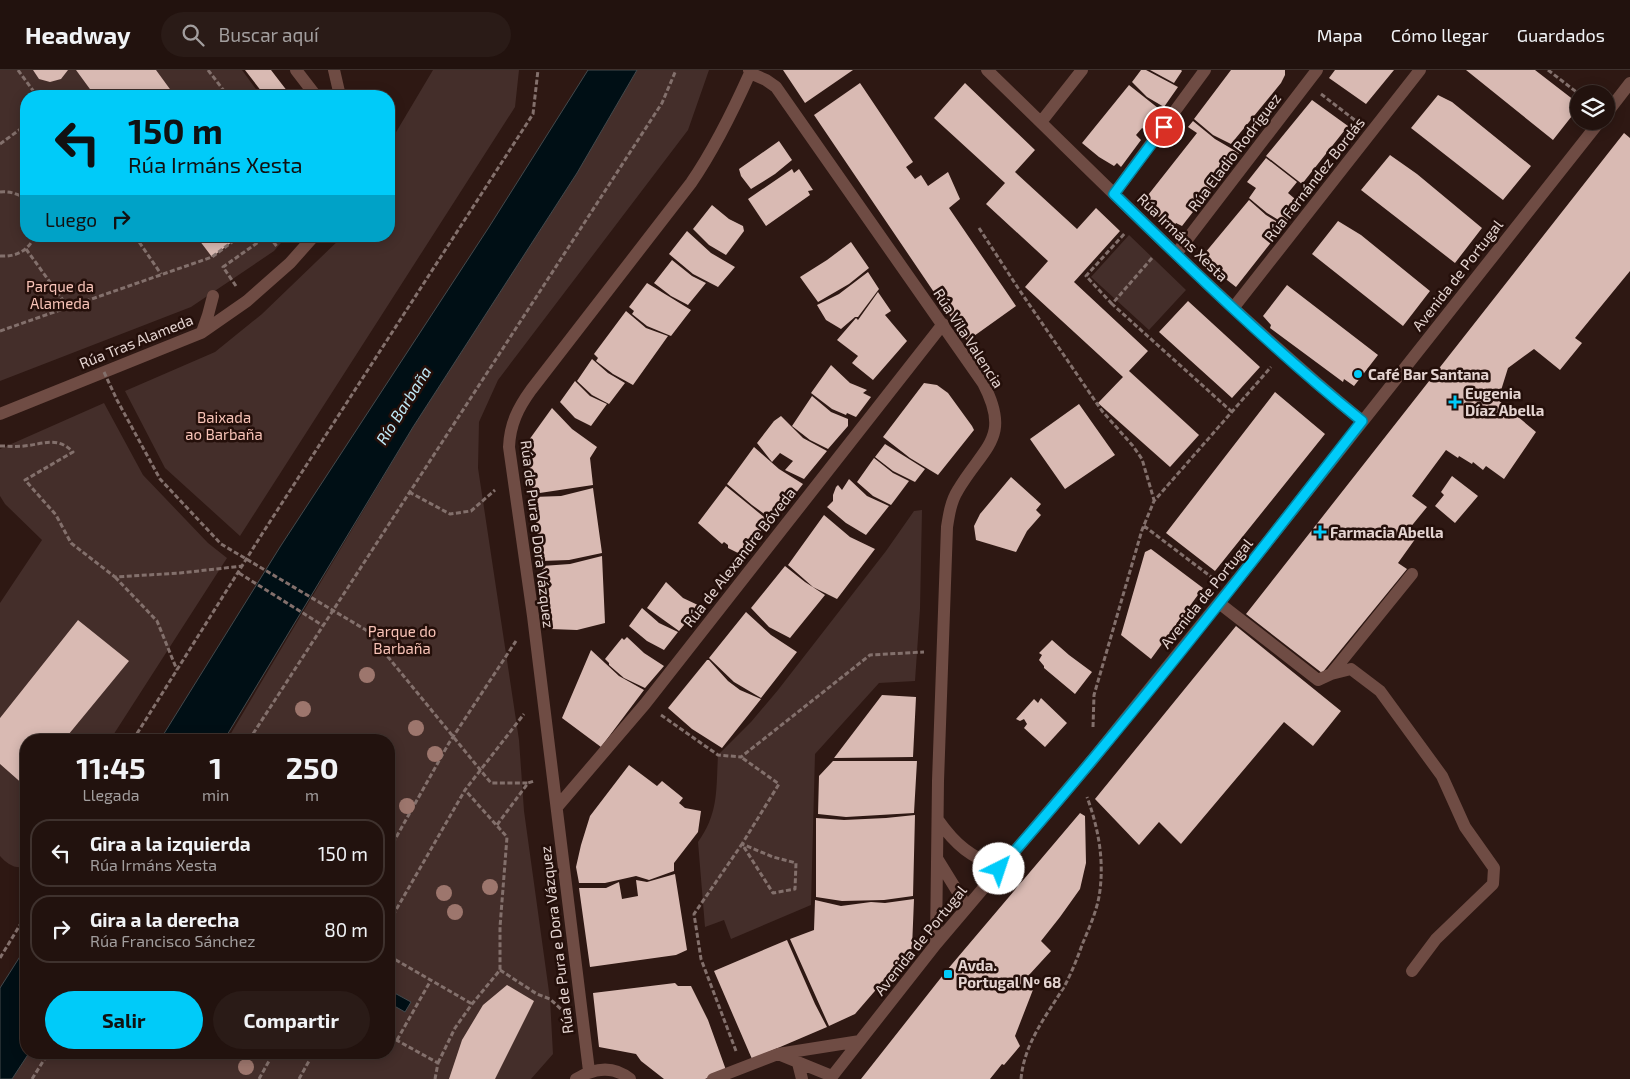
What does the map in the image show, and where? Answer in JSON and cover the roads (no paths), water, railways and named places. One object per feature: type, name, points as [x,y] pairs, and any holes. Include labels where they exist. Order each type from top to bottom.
[{"type":"street","points":[[296,70],[311,90]]},
{"type":"street","points":[[334,70],[339,90]]},
{"type":"street","name":"Rúa Irmáns Xesta","points":[[987,70],[1165,244],[1284,353],[1362,421]]},
{"type":"street","points":[[1041,122],[1082,70]]},
{"type":"street","points":[[1114,194],[1205,70]]},
{"type":"street","name":"Rúa Eladio Rodríguez","points":[[1176,254],[1317,70]]},
{"type":"street","name":"Rúa Fernández Bordás","points":[[1234,308],[1420,70]]},
{"type":"street","name":"Rúa Vila Valencia","points":[[750,71],[776,87],[983,383],[991,398],[995,413],[995,428],[992,441],[958,490],[951,506],[946,527],[938,781],[936,944]]},
{"type":"street","name":"Rúa de Pura e Dora Vázquez","points":[[588,1072],[542,692],[509,448],[510,432],[521,404],[696,177],[726,126],[750,71]]},
{"type":"street","points":[[1615,103],[1630,84]]},
{"type":"street","name":"Avenida de Portugal","points":[[831,1078],[936,944],[1080,774],[1219,603],[1593,130]]},
{"type":"street","name":"Rúa Tras Alameda","points":[[0,414],[201,333],[247,301],[290,263],[309,242]]},
{"type":"street","points":[[201,333],[213,296]]},
{"type":"street","name":"Rúa de Alexandre Bóveda","points":[[556,807],[645,704],[943,324]]},
{"type":"street","points":[[1331,674],[1412,574]]},
{"type":"street","points":[[1219,603],[1318,680],[1331,674],[1351,669],[1380,691],[1442,776],[1465,827],[1494,868],[1493,884],[1436,939],[1412,971]]},
{"type":"street","points":[[938,820],[951,838],[965,851],[999,869]]},
{"type":"street","points":[[938,860],[967,907]]},
{"type":"street","points":[[713,1079],[778,1054],[860,1041]]},
{"type":"street","points":[[778,1054],[831,1078]]},
{"type":"street","points":[[798,1063],[802,1079]]},
{"type":"street","points":[[576,1079],[588,1072],[601,1069],[614,1070],[630,1079]]},
{"type":"water","name":"Río Barbaña","points":[[588,70],[637,70],[577,173],[413,427],[228,734],[164,734],[280,547],[489,227]]},
{"type":"water","points":[[20,956],[20,1059],[25,1059],[12,1079],[0,1079],[0,988]]},
{"type":"water","points":[[395,993],[411,1002],[405,1012],[395,1006]]},
{"type":"place","name":"Café Bar Santana","points":[[1358,374]]},
{"type":"place","name":"Eugenia Díaz Abella","points":[[1455,402]]},
{"type":"place","name":"Farmacia Abella","points":[[1320,532]]},
{"type":"place","name":"Avda. Portugal Nº 68","points":[[948,974]]},
{"type":"park label","name":"Parque da Alameda","points":[[60,294]]},
{"type":"park label","name":"Baixada ao Barbaña","points":[[224,426]]},
{"type":"park label","name":"Parque do Barbaña","points":[[402,640]]}]
